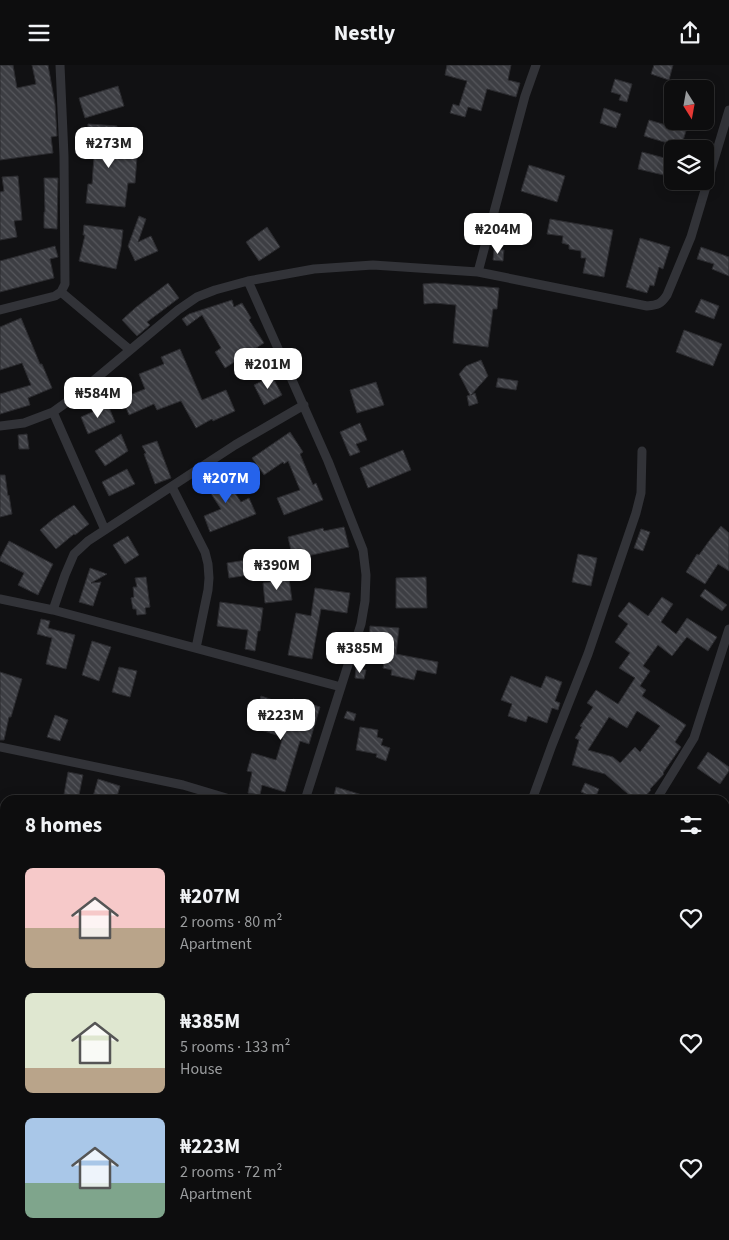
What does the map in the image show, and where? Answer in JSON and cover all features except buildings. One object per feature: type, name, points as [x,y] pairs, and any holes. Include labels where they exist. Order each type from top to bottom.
[{"type":"street","points":[[0,310],[55,296],[61,292],[65,283],[64,156],[60,65]]},
{"type":"street","points":[[478,271],[525,96],[536,65]]},
{"type":"street","points":[[0,426],[24,423],[53,412],[74,397],[178,310],[197,297],[248,281],[314,269],[373,265],[478,271],[647,306],[657,305],[667,295],[692,237],[728,116]]},
{"type":"street","points":[[248,281],[328,461],[363,549],[366,575],[365,601],[360,624],[307,795]]},
{"type":"street","points":[[61,292],[130,350]]},
{"type":"street","points":[[53,610],[64,575],[74,554],[88,541],[235,445],[304,405]]},
{"type":"street","points":[[53,412],[105,530]]},
{"type":"street","points":[[534,795],[588,654],[636,513],[641,493],[642,451]]},
{"type":"street","points":[[172,487],[205,552],[208,564],[208,590],[196,648]]},
{"type":"street","points":[[0,599],[53,610],[341,687]]},
{"type":"street","points":[[659,795],[694,738],[725,652],[729,629]]},
{"type":"street","points":[[0,747],[183,785],[216,795]]}]
